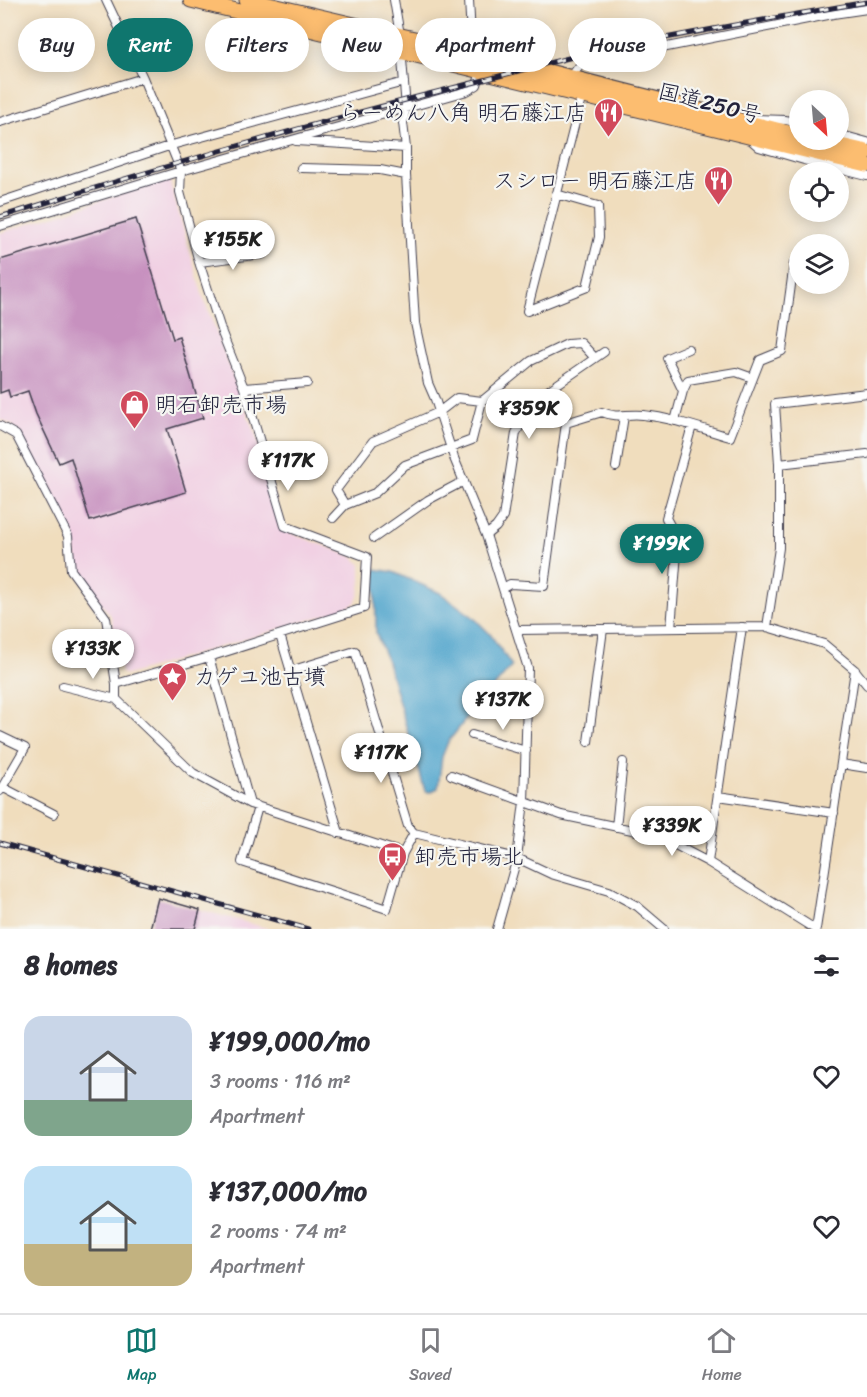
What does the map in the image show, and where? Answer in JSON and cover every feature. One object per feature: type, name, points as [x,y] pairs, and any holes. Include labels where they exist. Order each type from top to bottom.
[{"type":"highway","name":"国道250号","points":[[191,0],[321,32]]},
{"type":"highway","name":"国道250号","points":[[247,0],[326,18]]},
{"type":"highway","name":"国道250号","points":[[485,72],[867,165]]},
{"type":"highway","name":"国道250号","points":[[546,72],[789,133]]},
{"type":"highway","points":[[849,148],[867,152]]},
{"type":"street","points":[[106,0],[143,78],[181,171],[180,192],[199,262],[222,333],[244,388],[285,526],[366,557],[364,608],[116,684]]},
{"type":"street","points":[[394,0],[397,18]]},
{"type":"street","points":[[469,0],[470,18]]},
{"type":"street","points":[[569,78],[581,64],[821,16],[867,9]]},
{"type":"street","points":[[403,72],[406,108],[403,123],[415,323],[428,382],[451,448],[486,535],[528,668],[524,802],[517,858],[497,929]]},
{"type":"street","points":[[0,226],[181,171],[467,91],[477,85],[481,72]]},
{"type":"street","points":[[0,122],[143,78]]},
{"type":"street","points":[[0,202],[172,146],[404,82]]},
{"type":"street","points":[[556,194],[598,206],[599,237],[587,287],[527,310],[556,194],[582,95]]},
{"type":"street","points":[[722,117],[789,121]]},
{"type":"street","points":[[744,134],[759,147],[867,176]]},
{"type":"street","points":[[849,137],[867,142]]},
{"type":"street","points":[[290,141],[406,148]]},
{"type":"street","points":[[301,168],[380,170],[406,175]]},
{"type":"street","points":[[199,262],[263,254]]},
{"type":"street","points":[[503,588],[510,584],[544,586],[566,423],[602,412],[613,417],[642,415],[675,421],[730,437],[760,360],[782,351],[790,294]]},
{"type":"street","points":[[333,518],[345,505],[375,493],[405,465],[472,440],[482,401],[531,361],[567,344],[581,343],[595,358]]},
{"type":"street","points":[[683,391],[667,358],[688,350]]},
{"type":"street","points":[[486,535],[503,517],[516,433],[533,401],[604,352]]},
{"type":"street","points":[[675,421],[687,380],[736,372],[753,378]]},
{"type":"street","points":[[244,388],[307,383]]},
{"type":"street","points":[[767,627],[779,548],[779,464],[775,404],[867,393]]},
{"type":"street","points":[[345,505],[336,490],[373,441],[439,411],[457,398],[482,401]]},
{"type":"street","points":[[616,467],[624,416]]},
{"type":"street","points":[[0,426],[16,435],[68,536],[71,570],[106,618],[116,684],[116,699]]},
{"type":"street","points":[[671,628],[678,540],[666,518],[692,426]]},
{"type":"street","points":[[779,464],[867,454]]},
{"type":"street","points":[[374,538],[428,500],[464,481]]},
{"type":"street","points":[[708,862],[742,627]]},
{"type":"street","points":[[517,630],[767,627],[824,644],[855,670],[865,682]]},
{"type":"street","points":[[588,742],[603,629]]},
{"type":"street","points":[[280,635],[339,833]]},
{"type":"street","points":[[290,671],[355,651],[408,826],[414,833],[517,858],[551,874],[609,891],[637,906],[664,929]]},
{"type":"street","points":[[209,657],[254,806],[242,862],[387,909],[403,853],[414,833]]},
{"type":"street","points":[[452,775],[561,815],[656,835],[708,862],[815,929],[855,670]]},
{"type":"street","points":[[865,682],[867,670]]},
{"type":"street","points":[[63,686],[116,699],[193,773],[254,806],[403,853]]},
{"type":"street","points":[[472,735],[526,752]]},
{"type":"street","points":[[0,736],[25,748],[1,789],[54,814]]},
{"type":"street","points":[[616,827],[623,762]]},
{"type":"street","points":[[842,764],[867,768]]},
{"type":"street","points":[[718,796],[834,813]]},
{"type":"shaded area","name":"明石卸売市場","points":[[169,179],[203,297],[257,439],[283,530],[354,557],[361,565],[361,581],[355,603],[345,609],[127,675],[121,673],[111,616],[79,574],[73,536],[18,432],[12,425],[0,419],[0,233]]},
{"type":"shaded area","points":[[158,898],[270,929],[150,929]]},
{"type":"water","points":[[375,569],[393,572],[440,593],[473,617],[490,634],[512,666],[448,742],[442,757],[438,788],[430,792],[425,791],[386,658],[376,633]]},
{"type":"building","points":[[136,219],[173,339],[179,337],[203,418],[167,429],[186,492],[90,521],[71,458],[59,463],[28,391],[10,397],[8,390],[0,393],[0,260]]},
{"type":"building","points":[[158,898],[200,910],[195,929],[150,929]]},
{"type":"railway","points":[[0,217],[296,129],[558,60],[691,33],[867,2]]},
{"type":"railway","points":[[0,843],[308,929]]},
{"type":"place","name":"らーめん八角 明石藤江店","points":[[608,138]]},
{"type":"place","name":"スシロー 明石藤江店","points":[[718,206]]},
{"type":"place","name":"明石卸売市場","points":[[134,430]]},
{"type":"place","name":"カゲユ池古墳","points":[[173,702]]},
{"type":"place","name":"卸売市場北","points":[[393,882]]}]
